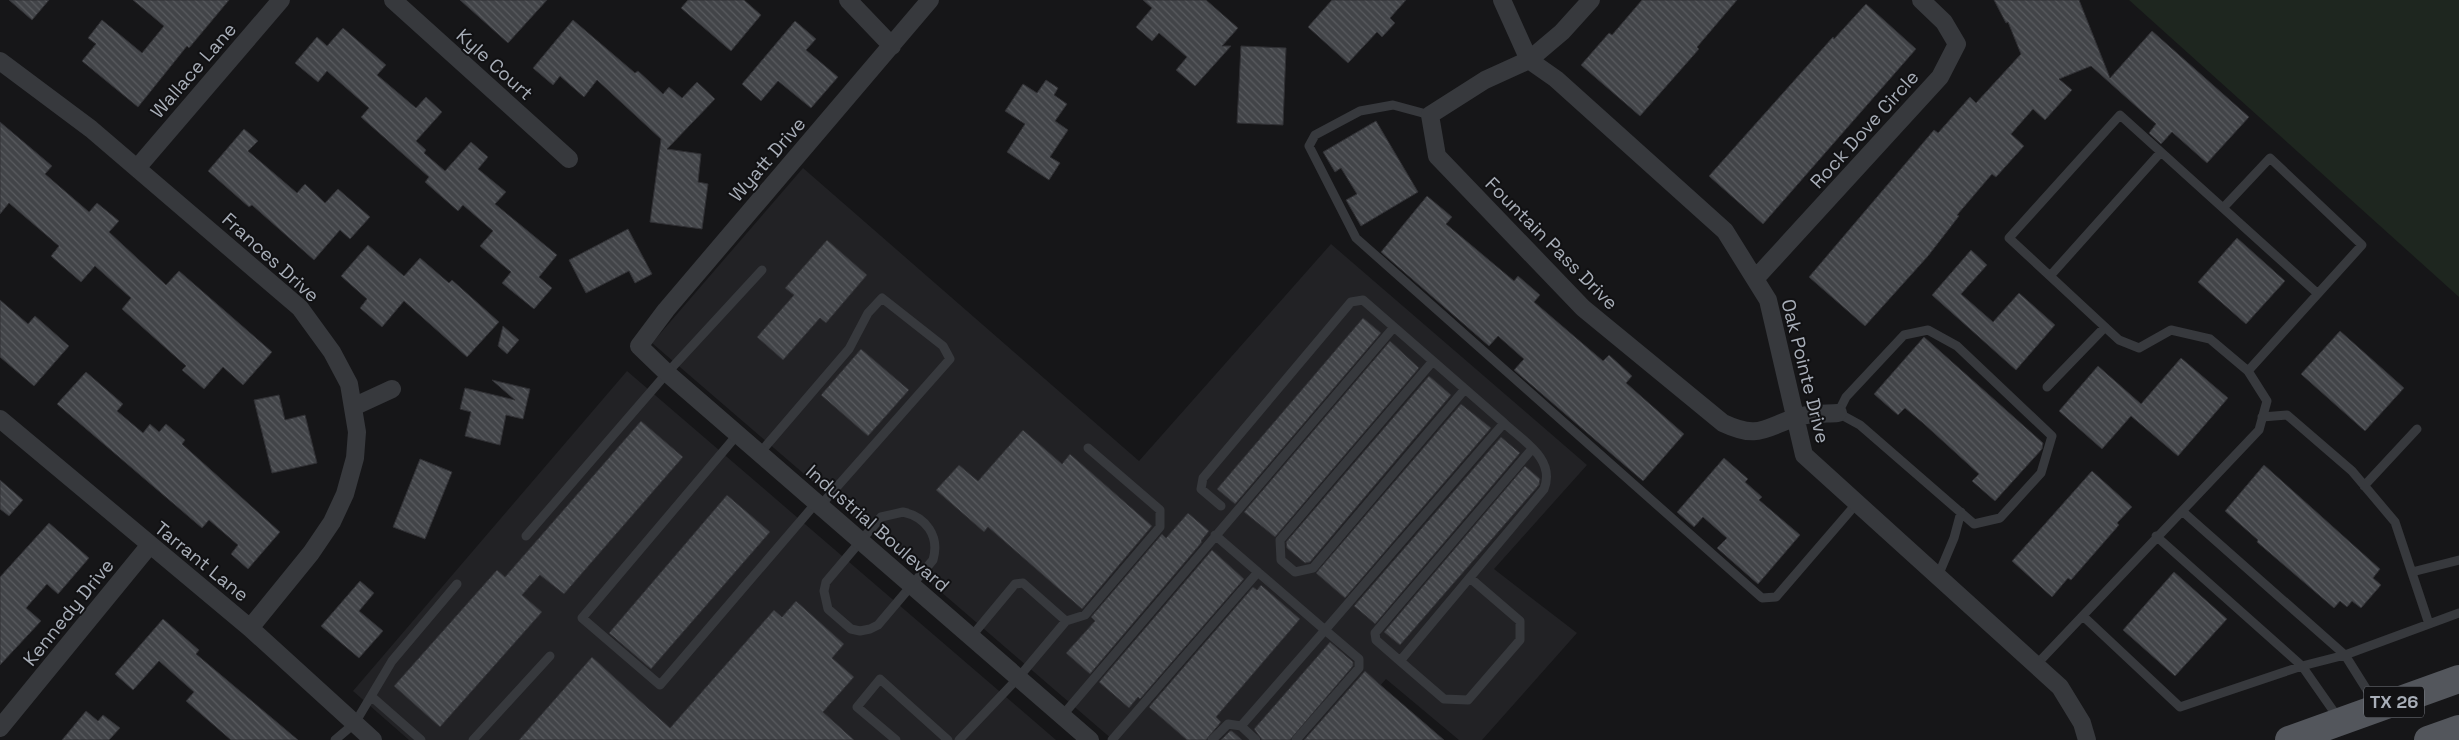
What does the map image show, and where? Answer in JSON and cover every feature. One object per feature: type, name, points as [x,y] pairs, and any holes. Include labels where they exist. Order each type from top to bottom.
[{"type":"main road","name":"TX 26","points":[[2289,740],[2459,679]]},
{"type":"main road","name":"TX 26","points":[[2428,740],[2459,729]]},
{"type":"street","name":"Wallace Lane","points":[[137,168],[281,0]]},
{"type":"street","name":"Kyle Court","points":[[393,0],[569,159]]},
{"type":"street","points":[[848,0],[892,46]]},
{"type":"street","name":"Wyatt Drive","points":[[639,346],[666,310],[930,0]]},
{"type":"street","points":[[1502,0],[1529,60]]},
{"type":"street","points":[[1430,115],[1485,80],[1529,60],[1562,32],[1591,0]]},
{"type":"street","name":"Rock Dove Circle","points":[[1755,279],[1940,78],[1957,44],[1944,22],[1921,0]]},
{"type":"street","name":"Oak Pointe Drive","points":[[1529,60],[1556,79],[1725,231],[1768,300],[1804,455],[2060,687],[2082,723],[2087,740]]},
{"type":"street","name":"Frances Drive","points":[[0,61],[91,129],[300,308],[332,352],[349,384],[357,432],[354,458],[345,494],[335,515],[311,553],[250,628]]},
{"type":"street","name":"Fountain Pass Drive","points":[[1430,115],[1437,156],[1582,308],[1723,423],[1743,432],[1770,429],[1796,417],[1838,412]]},
{"type":"street","name":"Industrial Boulevard","points":[[639,346],[666,373],[1090,740]]},
{"type":"street","points":[[353,407],[392,389]]},
{"type":"street","name":"Tarrant Lane","points":[[0,419],[149,546],[250,628],[374,740]]},
{"type":"street","name":"Kennedy Drive","points":[[0,728],[149,546]]},
{"type":"lane","points":[[1430,115],[1393,105],[1360,111],[1315,135],[1309,146],[1356,238],[1762,598],[1776,597],[1857,503]]},
{"type":"lane","points":[[2036,665],[2156,536],[2259,430],[2267,401],[2248,371],[2210,339],[2171,330],[2139,348],[2119,340],[2009,238],[2120,115],[2317,293]]},
{"type":"lane","points":[[2050,276],[2161,152]]},
{"type":"lane","points":[[2223,208],[2270,158],[2362,245],[2248,371]]},
{"type":"lane","points":[[526,536],[666,373],[762,270]]},
{"type":"lane","points":[[737,435],[582,618],[660,685],[818,505],[950,359],[943,346],[882,298],[868,313],[849,349],[759,454]]},
{"type":"lane","points":[[1221,506],[1201,489],[1203,478],[1351,302],[1363,300],[1544,460],[1548,480],[1544,489],[1400,661]]},
{"type":"lane","points":[[1062,716],[1394,327]]},
{"type":"lane","points":[[2047,387],[2105,327]]},
{"type":"lane","points":[[1928,330],[1957,346],[2052,436],[2041,473],[2000,518],[1974,524],[1860,425],[1838,412],[1846,397],[1904,336],[1928,330]]},
{"type":"lane","points":[[1433,361],[1280,540],[1281,560],[1295,572],[1313,568],[1465,389]]},
{"type":"lane","points":[[2262,417],[2288,415],[2352,471],[2395,522],[2429,624]]},
{"type":"lane","points":[[1241,726],[1504,423]]},
{"type":"lane","points":[[2364,486],[2417,429]]},
{"type":"lane","points":[[958,740],[1018,678],[1066,621],[1085,615],[1160,527],[1160,510],[1088,448]]},
{"type":"lane","points":[[1470,578],[1520,621],[1520,640],[1468,700],[1444,699],[1376,640],[1375,633],[1532,449]]},
{"type":"lane","points":[[2182,511],[2344,655],[2378,708]]},
{"type":"lane","points":[[903,512],[915,515],[930,529],[935,539],[936,550],[934,560],[912,586],[878,625],[860,631],[851,629],[828,609],[824,591],[826,582],[880,518],[903,512]]},
{"type":"lane","points":[[1938,576],[1954,538],[1961,512]]},
{"type":"lane","points":[[1215,536],[1359,659],[1359,668],[1296,740]]},
{"type":"lane","points":[[2156,536],[2302,666],[2341,722]]},
{"type":"lane","points":[[2412,572],[2459,560]]},
{"type":"lane","points":[[1112,740],[1258,572]]},
{"type":"lane","points":[[971,637],[1015,584],[1023,583],[1066,621]]},
{"type":"lane","points":[[335,740],[355,723],[392,662],[457,584]]},
{"type":"lane","points":[[2083,616],[2180,707],[2302,666],[2344,655],[2459,613]]},
{"type":"lane","points":[[473,740],[550,656]]},
{"type":"lane","points":[[896,740],[857,707],[880,679],[948,740]]},
{"type":"lane","points":[[372,697],[420,740]]},
{"type":"lane","points":[[1212,740],[1228,724],[1241,726],[1256,740]]},
{"type":"shaded area","points":[[2129,0],[2459,0],[2459,297]]},
{"type":"shaded area","points":[[803,168],[1139,461],[1331,244],[1587,465],[1494,569],[1577,633],[1482,740],[1459,740],[1386,679],[1332,740],[1113,740],[652,343]]},
{"type":"shaded area","points":[[627,371],[1056,740],[409,740],[353,691]]},
{"type":"building","points":[[9,0],[49,0],[32,20]]},
{"type":"building","points":[[133,0],[229,0],[189,48],[187,46],[138,107],[82,61],[96,44],[88,38],[102,20],[142,53],[164,26]]},
{"type":"building","points":[[460,0],[547,0],[508,43]]},
{"type":"building","points":[[688,0],[744,0],[761,15],[731,51],[681,8]]},
{"type":"building","points":[[1143,0],[1206,0],[1238,28],[1222,46],[1231,46],[1195,86],[1176,70],[1187,57],[1159,33],[1152,41],[1136,27],[1152,8]]},
{"type":"building","points":[[1332,0],[1406,0],[1390,18],[1395,23],[1382,37],[1377,32],[1348,63],[1308,27]]},
{"type":"building","points":[[1642,0],[1737,0],[1697,47],[1699,49],[1640,116],[1581,65],[1609,33],[1612,35]]},
{"type":"building","points":[[1994,0],[2079,0],[2110,78],[2152,31],[2249,117],[2207,163],[2172,132],[2161,144],[2149,133],[2156,124],[2091,66],[2059,79],[2072,90],[2045,120],[2033,109],[2011,134],[2024,146],[1996,177],[1992,174],[1957,215],[1959,216],[1928,256],[1865,326],[1809,277],[1934,130],[1938,133],[1970,97],[1976,103],[2021,54],[2008,22],[2006,23]]},
{"type":"building","points":[[1866,4],[1916,49],[1763,224],[1709,176],[1833,37],[1834,39]]},
{"type":"building","points":[[573,20],[635,73],[638,71],[663,94],[669,87],[682,98],[697,82],[715,99],[667,149],[701,154],[698,182],[708,184],[702,229],[650,222],[661,139],[597,80],[584,97],[560,76],[553,85],[533,68]]},
{"type":"building","points":[[795,21],[816,39],[806,50],[838,77],[811,108],[778,81],[761,101],[742,84]]},
{"type":"building","points":[[343,28],[386,65],[377,75],[416,108],[426,97],[442,112],[416,141],[426,150],[424,153],[445,171],[471,142],[488,157],[478,169],[506,192],[495,204],[557,255],[539,277],[552,288],[534,309],[502,283],[511,272],[480,246],[493,231],[463,205],[458,211],[425,182],[429,177],[361,117],[369,108],[327,71],[318,82],[295,63],[317,37],[327,46]]},
{"type":"building","points":[[1241,46],[1286,48],[1283,125],[1237,123]]},
{"type":"building","points":[[1046,80],[1058,88],[1054,95],[1067,104],[1055,121],[1068,130],[1050,157],[1060,163],[1049,180],[1007,152],[1025,124],[1005,111],[1023,84],[1037,93]]},
{"type":"building","points":[[1376,121],[1418,192],[1361,226],[1346,200],[1357,194],[1341,168],[1335,172],[1323,152]]},
{"type":"building","points":[[0,122],[52,166],[45,174],[89,212],[97,203],[119,221],[109,232],[166,285],[179,271],[272,352],[243,385],[223,367],[204,389],[182,370],[186,366],[122,309],[131,298],[95,266],[81,282],[51,256],[59,246],[9,203],[0,214]]},
{"type":"building","points":[[244,129],[258,141],[248,151],[297,193],[305,184],[325,203],[338,189],[370,217],[350,239],[340,230],[314,260],[252,205],[249,207],[208,171]]},
{"type":"building","points":[[1427,196],[1452,217],[1446,224],[1514,281],[1518,276],[1540,295],[1534,302],[1603,361],[1609,355],[1632,376],[1626,383],[1684,434],[1643,481],[1514,370],[1524,359],[1498,336],[1489,346],[1381,252]]},
{"type":"building","points":[[628,229],[652,274],[635,283],[629,271],[586,293],[569,260]]},
{"type":"building","points":[[2237,238],[2285,281],[2246,324],[2198,282]]},
{"type":"building","points":[[827,240],[867,275],[826,323],[820,318],[783,360],[757,337],[794,295],[785,288]]},
{"type":"building","points":[[368,245],[404,276],[420,258],[449,283],[452,280],[499,322],[467,357],[404,301],[382,327],[360,308],[367,299],[341,276]]},
{"type":"building","points":[[1971,250],[1987,265],[1961,294],[1993,322],[2019,293],[2055,325],[2016,370],[1932,295]]},
{"type":"building","points":[[0,300],[28,324],[35,316],[69,346],[34,386],[0,357]]},
{"type":"building","points":[[1363,318],[1381,333],[1235,504],[1217,489]]},
{"type":"building","points":[[503,326],[519,340],[507,354],[498,346]]},
{"type":"building","points":[[2340,331],[2404,388],[2365,431],[2301,374]]},
{"type":"building","points":[[1924,337],[2043,443],[2042,449],[1995,501],[1972,481],[1979,474],[1923,423],[1905,408],[1898,415],[1874,394]]},
{"type":"building","points":[[1390,341],[1419,368],[1275,537],[1244,512]]},
{"type":"building","points":[[861,349],[909,390],[868,436],[821,395]]},
{"type":"building","points":[[2181,358],[2228,398],[2178,456],[2131,416],[2102,449],[2059,411],[2098,366],[2141,404]]},
{"type":"building","points":[[86,372],[123,404],[117,411],[143,433],[150,424],[159,432],[166,424],[185,440],[182,444],[280,532],[248,569],[231,554],[238,545],[209,520],[202,528],[57,404]]},
{"type":"building","points":[[1429,376],[1451,395],[1310,562],[1305,563],[1287,548],[1286,542]]},
{"type":"building","points":[[492,380],[530,389],[523,419],[506,415],[500,445],[465,436],[471,412],[460,409],[465,388],[515,400]]},
{"type":"building","points":[[279,395],[285,420],[305,415],[317,463],[272,473],[254,400]]},
{"type":"building","points":[[1461,404],[1491,428],[1345,598],[1316,573]]},
{"type":"building","points":[[641,421],[683,457],[564,594],[540,575],[522,595],[542,612],[440,727],[394,686],[497,570],[505,577]]},
{"type":"building","points":[[1023,430],[1062,464],[1070,454],[1152,526],[1082,609],[988,527],[984,532],[936,490],[959,465],[978,481]]},
{"type":"building","points":[[1501,437],[1520,453],[1375,624],[1354,606]]},
{"type":"building","points":[[1724,458],[1748,479],[1745,482],[1762,497],[1759,500],[1800,535],[1758,584],[1717,548],[1727,538],[1703,517],[1694,527],[1677,512]]},
{"type":"building","points":[[420,459],[452,472],[425,539],[393,527]]},
{"type":"building","points":[[2264,465],[2380,569],[2373,578],[2381,585],[2361,608],[2352,601],[2347,607],[2340,601],[2334,608],[2257,542],[2258,540],[2225,511]]},
{"type":"building","points":[[1525,466],[1540,479],[1539,485],[1400,645],[1384,632]]},
{"type":"building","points":[[2092,471],[2132,507],[2117,523],[2119,525],[2071,580],[2068,578],[2052,597],[2012,561]]},
{"type":"building","points":[[0,480],[23,500],[9,516],[0,509]]},
{"type":"building","points":[[727,495],[770,532],[651,669],[609,633]]},
{"type":"building","points":[[1188,513],[1209,531],[1202,542],[1090,674],[1066,653],[1095,621],[1091,617],[1162,534],[1166,538]]},
{"type":"building","points":[[49,523],[89,558],[58,594],[47,584],[26,608],[41,621],[0,665],[0,577]]},
{"type":"building","points":[[1212,550],[1244,579],[1140,699],[1138,697],[1129,708],[1099,682]]},
{"type":"building","points":[[2174,572],[2227,619],[2175,676],[2123,630]]},
{"type":"building","points":[[360,581],[374,593],[359,611],[383,631],[359,658],[321,626]]},
{"type":"building","points":[[1261,585],[1300,619],[1216,717],[1221,722],[1206,740],[1187,740],[1149,707],[1253,587],[1257,590]]},
{"type":"building","points":[[796,601],[844,644],[832,658],[854,677],[823,712],[854,740],[519,740],[592,657],[670,728],[774,610],[782,617]]},
{"type":"building","points":[[163,619],[199,650],[196,654],[298,740],[231,740],[186,701],[194,692],[159,661],[133,690],[115,674]]},
{"type":"building","points":[[1330,642],[1353,662],[1353,666],[1290,740],[1262,740],[1254,729]]},
{"type":"building","points":[[1365,671],[1378,683],[1444,740],[1304,740]]},
{"type":"building","points":[[86,711],[98,721],[103,715],[120,728],[109,740],[62,740]]},
{"type":"building","points":[[1232,731],[1242,740],[1221,740]]}]
